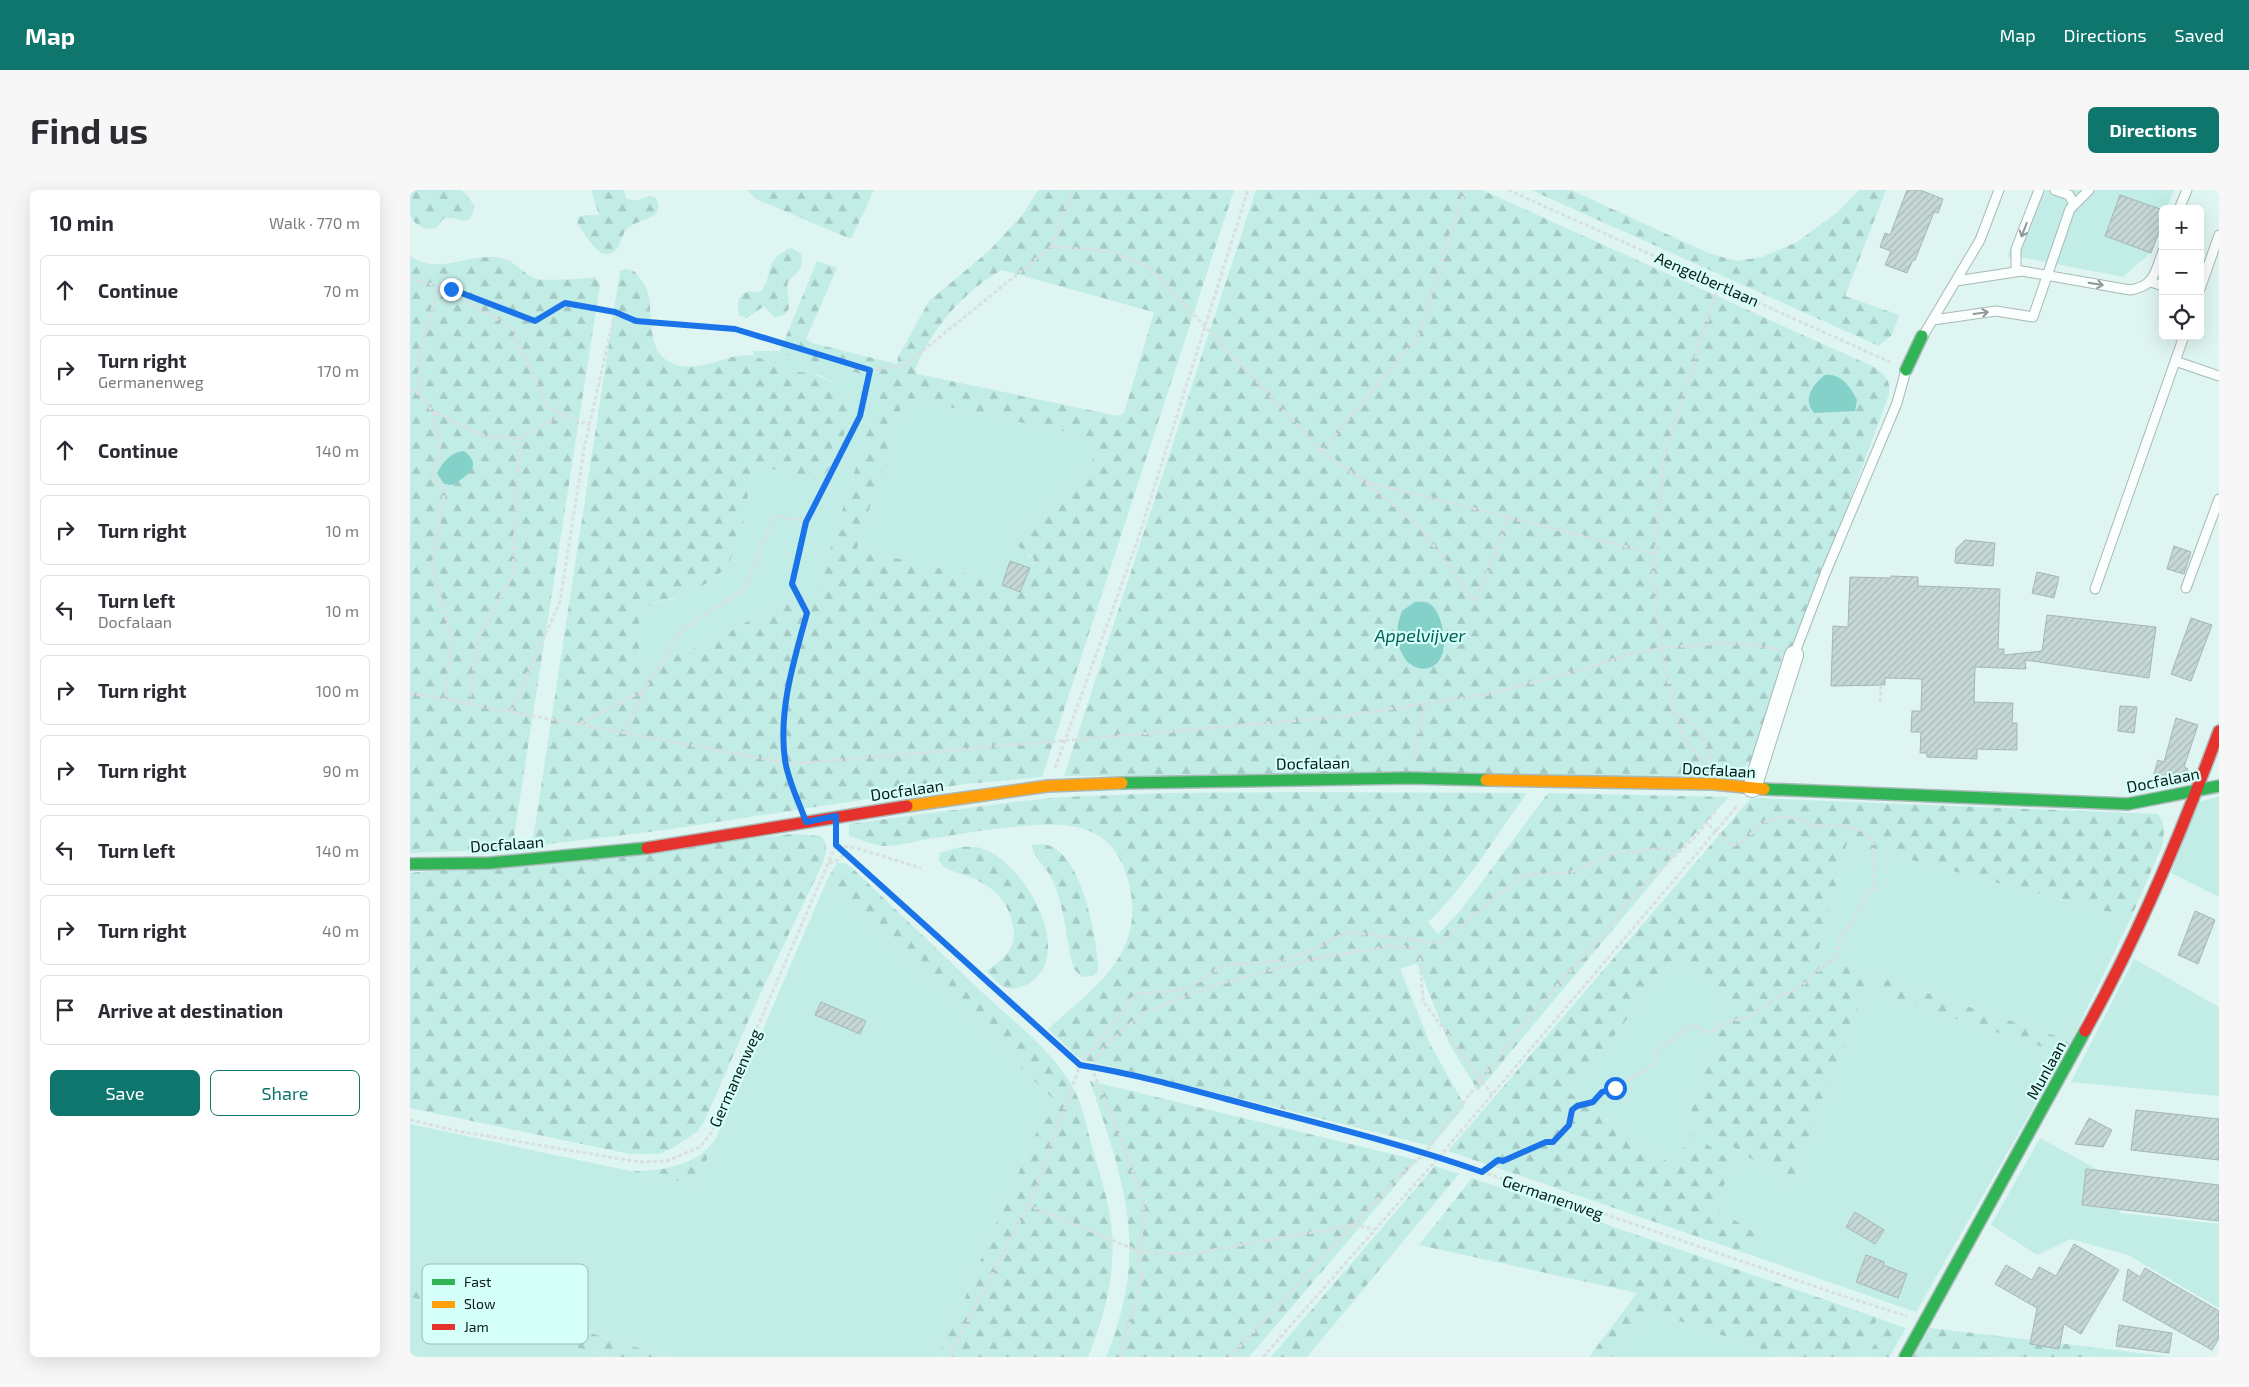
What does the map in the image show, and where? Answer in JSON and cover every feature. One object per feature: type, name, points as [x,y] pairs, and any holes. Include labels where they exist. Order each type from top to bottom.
[{"type":"street","points":[[1906,370],[1922,336]]},
{"type":"street","points":[[1752,788],[1794,655]]},
{"type":"street","name":"Munlaan","points":[[1905,1357],[2120,969],[2175,848],[2219,731]]},
{"type":"street","name":"Docfalaan","points":[[410,864],[490,862],[633,850],[836,816],[1048,786],[1157,781],[1409,778],[1717,784],[1752,788],[2128,804],[2219,786]]},
{"type":"lane","points":[[1922,336],[1980,240],[1999,190]]},
{"type":"lane","points":[[2016,272],[2016,249],[2039,190]]},
{"type":"lane","points":[[2055,190],[2068,195],[2074,204]]},
{"type":"lane","points":[[1933,320],[1996,311],[2033,318],[2070,209],[2089,190]]},
{"type":"lane","points":[[2180,205],[2186,190]]},
{"type":"lane","points":[[2204,278],[2219,235]]},
{"type":"lane","points":[[1956,280],[2022,271],[2130,290],[2142,288],[2151,282],[2159,262]]},
{"type":"lane","points":[[2151,282],[2159,285]]},
{"type":"lane","points":[[2095,589],[2183,340]]},
{"type":"lane","points":[[2175,361],[2219,376]]},
{"type":"lane","points":[[1794,655],[1825,574],[1897,402],[1906,370]]},
{"type":"lane","points":[[2186,588],[2219,499]]},
{"type":"path","points":[[410,279],[451,289],[535,321],[565,303],[615,312],[636,321],[735,329],[870,370],[905,365],[1052,246],[1072,190]]},
{"type":"path","points":[[1048,786],[1137,542],[1248,190]]},
{"type":"path","points":[[1322,452],[1418,336],[1465,190]]},
{"type":"path","name":"Aengelbertlaan","points":[[1508,190],[1874,353],[1906,370]]},
{"type":"path","points":[[1052,246],[1112,252],[1150,268],[1322,452],[1419,526],[1476,603],[1508,518]]},
{"type":"path","points":[[1713,768],[1706,765],[1687,743],[1674,712],[1662,648],[1653,577],[1664,457],[1719,284]]},
{"type":"path","points":[[419,394],[420,350],[439,286]]},
{"type":"path","points":[[439,286],[512,328],[548,407],[589,425]]},
{"type":"path","points":[[511,711],[560,602],[589,425],[615,312]]},
{"type":"path","points":[[806,822],[785,763],[783,738],[791,674],[807,613],[792,584],[806,522],[860,416],[870,370]]},
{"type":"path","points":[[410,390],[419,394],[433,412],[441,453],[432,475],[445,490],[432,566],[452,641],[445,699]]},
{"type":"path","points":[[433,412],[485,436],[519,438],[565,414]]},
{"type":"path","points":[[469,704],[478,640],[513,574],[519,438]]},
{"type":"path","points":[[1363,482],[1655,554]]},
{"type":"path","points":[[624,733],[644,690],[682,631],[745,588],[774,516],[806,522]]},
{"type":"path","points":[[410,692],[792,764],[1337,717],[1488,694],[1588,668],[1627,655],[1662,648],[1720,643],[1774,648],[1794,655]]},
{"type":"path","points":[[1880,702],[1881,685]]},
{"type":"path","points":[[579,724],[644,690]]},
{"type":"path","points":[[1409,778],[1426,703]]},
{"type":"path","points":[[1230,1357],[1397,1178],[1425,1153],[1529,1017],[1602,936],[1631,898],[1694,838],[1714,814],[1717,784],[1704,737],[1690,721],[1674,712]]},
{"type":"path","points":[[1263,1357],[1439,1157],[1752,788]]},
{"type":"path","points":[[836,816],[836,845],[1080,1065]]},
{"type":"path","points":[[1482,1172],[1498,1160],[1503,1161],[1546,1142],[1553,1142],[1569,1125],[1572,1110],[1577,1106],[1593,1102],[1602,1092],[1623,1084],[1650,1067],[1655,1061],[1657,1050],[1684,1031],[1687,1026],[1695,1026],[1709,1033],[1722,1025],[1752,1015],[1780,995],[1797,990],[1828,962],[1835,961],[1840,934],[1851,924],[1867,893],[1874,888],[1873,841],[1860,830],[1853,828],[1812,826],[1800,819],[1780,816],[1773,817],[1760,824],[1752,833],[1733,846],[1723,840],[1716,830],[1706,823]]},
{"type":"path","points":[[836,845],[856,848],[921,868]]},
{"type":"path","name":"Germanenweg","points":[[410,1120],[463,1132],[639,1162],[667,1161],[700,1147],[712,1132],[836,845]]},
{"type":"path","points":[[951,1357],[954,1347],[1028,1205],[1080,1065],[1136,994],[1187,989],[1224,965],[1280,961],[1313,950],[1347,932],[1440,943],[1523,875],[1569,873],[1614,854],[1664,848],[1676,854]]},
{"type":"path","points":[[828,864],[838,860],[845,853]]},
{"type":"path","points":[[1120,1357],[1142,1278],[1140,1252],[1144,1204],[1124,1143],[1091,1067],[1105,1046],[1144,1013],[1214,985],[1317,958],[1392,946],[1419,949],[1424,1001],[1492,1094]]},
{"type":"path","name":"Germanenweg","points":[[1080,1065],[1116,1070],[1439,1157],[1837,1294],[1924,1321]]},
{"type":"path","points":[[1028,1205],[1140,1252],[1190,1254],[1354,1225],[1375,1229]]},
{"type":"green space","points":[[410,190],[462,190],[475,206],[470,218],[467,220],[444,218],[436,228],[424,228],[414,221],[410,214]]},
{"type":"green space","points":[[591,190],[624,190],[626,198],[633,200],[650,196],[656,198],[657,211],[654,215],[626,230],[616,250],[613,253],[605,254],[597,249],[585,236],[577,222],[578,217],[599,215]]},
{"type":"green space","points":[[747,190],[874,190],[851,239],[756,199]]},
{"type":"green space","points":[[1038,190],[1234,190],[1042,777],[965,784],[665,830],[532,846],[620,271],[625,269],[634,271],[644,284],[648,293],[655,346],[665,359],[684,367],[705,365],[736,356],[751,355],[783,370],[809,373],[824,378],[843,390],[854,403],[838,451],[825,474],[816,480],[805,480],[794,478],[773,469],[764,467],[756,469],[750,476],[747,503],[737,545],[723,569],[702,586],[654,604],[640,612],[638,632],[640,660],[644,663],[661,660],[700,646],[794,595],[795,617],[810,613],[883,381],[882,379],[782,354],[780,351],[817,261],[837,268],[806,339],[812,343],[897,364],[898,357],[929,301],[989,251],[1024,213]],"holes":[[[1002,270],[1154,313],[1124,413],[1118,416],[917,374],[915,369],[922,354],[950,312],[974,289]],[[906,398],[1091,437],[1096,441],[1094,456],[1088,469],[1079,481],[1068,492],[1019,530],[1018,546],[1034,559],[1031,572],[1010,567],[1006,583],[857,548],[902,405]]]},
{"type":"green space","points":[[1256,190],[1482,190],[1874,367],[1884,375],[1888,382],[1889,394],[1757,755],[1735,776],[1064,776]],"holes":[[[1436,611],[1443,631],[1403,658],[1399,646]]]},
{"type":"green space","points":[[1531,190],[1571,190],[1708,253],[1737,261],[1762,257],[1797,242],[1838,212],[1859,190],[1886,190],[1845,296],[1899,315],[1892,335],[1879,346]]},
{"type":"green space","points":[[2034,190],[2174,190],[2168,205],[2159,205],[2159,226],[2147,256],[2123,277],[2025,258],[2007,257]]},
{"type":"green space","points":[[792,248],[801,254],[802,263],[797,273],[788,281],[789,305],[786,313],[782,316],[774,317],[764,306],[747,318],[739,315],[738,305],[741,296],[749,291],[760,292],[776,257]]},
{"type":"green space","points":[[410,256],[429,264],[489,257],[506,259],[537,279],[566,280],[595,277],[600,285],[512,849],[410,853]]},
{"type":"green space","points":[[753,351],[780,351],[782,354],[883,379],[810,614],[795,617],[794,595],[700,646],[661,660],[644,663],[640,660],[638,632],[640,612],[646,606],[672,599],[713,579],[753,469],[764,466],[770,467],[800,479],[833,382],[820,375],[782,370],[754,356]]},
{"type":"green space","points":[[906,398],[1092,437],[1096,441],[1094,456],[1088,469],[1079,481],[1068,492],[1019,530],[1028,556],[1034,559],[1024,598],[857,548],[902,405]]},
{"type":"green space","points":[[1168,793],[1527,793],[1468,877],[1428,922],[1438,934],[1461,910],[1548,793],[1729,797],[1676,854],[1478,1091],[1449,1043],[1417,963],[1400,969],[1431,1046],[1465,1106],[1431,1146],[1084,1060],[1076,1056],[1048,1029],[1082,1000],[1111,969],[1122,952],[1129,933],[1132,912],[1130,888],[1123,866],[1114,849],[1102,838],[1087,830],[1071,826],[1034,825],[946,836],[890,846],[881,846],[849,836],[849,824],[1022,801],[1064,797]]},
{"type":"green space","points":[[2219,797],[2219,897],[2171,873],[2198,802]]},
{"type":"green space","points":[[1751,798],[2158,814],[2164,833],[2162,846],[2131,918],[1847,843],[1817,956],[2071,1041],[2064,1054],[1865,989],[1792,1185],[1688,1118],[1731,996],[1674,958],[1570,1093],[1672,1165],[1693,1135],[1736,1164],[1712,1206],[1757,1234],[1745,1253],[1448,1151]]},
{"type":"green space","points":[[793,834],[821,836],[824,839],[826,846],[822,865],[762,990],[704,1122],[697,1132],[671,1149],[659,1154],[630,1154],[410,1108],[410,873]]},
{"type":"green space","points":[[1847,843],[2131,918],[2071,1041],[1817,956]]},
{"type":"green space","points":[[1043,844],[1056,849],[1067,860],[1084,893],[1098,962],[1098,972],[1093,976],[1082,977],[1074,969],[1057,892],[1051,876],[1033,850],[1032,845]]},
{"type":"green space","points":[[960,847],[980,848],[999,857],[1015,872],[1029,891],[1040,912],[1047,934],[1048,954],[1041,972],[1026,985],[1006,988],[987,971],[1000,961],[1009,950],[1014,938],[1014,930],[1005,904],[994,891],[971,877],[949,869],[939,861],[940,853]]},
{"type":"green space","points":[[837,863],[844,863],[851,867],[1028,1034],[1050,1055],[1073,1086],[1083,1112],[1106,1195],[1110,1214],[1112,1241],[1111,1275],[1108,1292],[1100,1325],[1088,1357],[937,1357],[959,1312],[996,1223],[1052,1098],[828,878]]},
{"type":"green space","points":[[828,878],[1052,1098],[996,1223],[959,1312],[937,1357],[667,1357],[588,1332],[588,1264],[422,1264],[422,1280],[410,1276],[410,1124],[696,1185]]},
{"type":"green space","points":[[1674,958],[1731,996],[1688,1118],[1792,1185],[1865,989],[2064,1054],[1916,1312],[1745,1253],[1757,1234],[1711,1206],[1736,1164],[1672,1165],[1570,1093]]},
{"type":"green space","points":[[2134,959],[2219,1007],[2219,1096],[2071,1082]]},
{"type":"green space","points":[[1090,1081],[1417,1160],[1249,1357],[1106,1357],[1119,1319],[1127,1283],[1130,1250],[1128,1218],[1122,1185],[1103,1118]]},
{"type":"green space","points":[[2040,1138],[2113,1178],[2120,1213],[2219,1224],[2219,1308],[2128,1255],[2071,1239],[2037,1255],[1991,1225]]},
{"type":"green space","points":[[715,1140],[696,1185],[631,1171],[656,1170],[680,1165],[701,1155]]},
{"type":"green space","points":[[1435,1166],[1459,1174],[1307,1357],[1271,1357]]},
{"type":"green space","points":[[1472,1178],[1878,1318],[1855,1357],[1786,1357],[1647,1310],[1611,1357],[1589,1357],[1637,1293],[1419,1245]]},
{"type":"green space","points":[[410,1276],[422,1280],[422,1301],[410,1297]]},
{"type":"green space","points":[[410,1297],[422,1301],[422,1344],[566,1344],[609,1357],[410,1357]]},
{"type":"green space","points":[[1647,1310],[1786,1357],[1611,1357]]},
{"type":"green space","points":[[1878,1318],[1888,1322],[1867,1357],[1855,1357]]},
{"type":"green space","points":[[1888,1322],[1906,1328],[1889,1357],[1867,1357]]},
{"type":"green space","points":[[1930,1328],[2091,1347],[2089,1357],[2014,1357],[1938,1347],[1930,1357],[1913,1357]]},
{"type":"green space","points":[[588,1332],[667,1357],[609,1357],[566,1344],[588,1344]]},
{"type":"green space","points":[[1938,1347],[2014,1357],[1930,1357]]},
{"type":"green space","points":[[2091,1347],[2170,1357],[2089,1357]]},
{"type":"water","points":[[1825,375],[1836,376],[1845,382],[1857,400],[1855,411],[1814,413],[1809,402],[1810,392]]},
{"type":"water","points":[[464,451],[473,461],[471,470],[452,485],[444,484],[437,473],[439,469],[455,453]]},
{"type":"water","name":"Appelvijver","points":[[1415,602],[1424,602],[1434,608],[1438,614],[1444,635],[1442,655],[1439,661],[1429,668],[1423,669],[1417,668],[1407,661],[1400,651],[1398,639],[1398,622],[1402,611]]},
{"type":"building","points":[[1907,190],[1920,190],[1943,199],[1938,213],[1934,212],[1915,260],[1913,260],[1907,273],[1885,265],[1891,251],[1880,247],[1885,233],[1890,235]]},
{"type":"building","points":[[2120,195],[2159,209],[2159,232],[2151,253],[2105,236]]},
{"type":"building","points":[[1965,540],[1995,543],[1993,566],[1955,563],[1956,549]]},
{"type":"building","points":[[2174,546],[2191,552],[2184,574],[2167,569]]},
{"type":"building","points":[[1010,561],[1030,568],[1020,592],[1002,585]]},
{"type":"building","points":[[2037,572],[2059,577],[2054,598],[2032,593]]},
{"type":"building","points":[[1891,576],[1918,577],[1918,586],[2000,589],[1998,649],[2004,649],[2004,655],[2042,651],[2047,615],[2156,627],[2149,678],[2025,660],[2026,669],[1975,667],[1974,702],[2013,703],[2012,723],[2017,723],[2017,750],[1977,749],[1977,759],[1927,757],[1927,753],[1920,753],[1921,732],[1911,732],[1912,711],[1921,711],[1922,679],[1885,678],[1885,685],[1831,686],[1833,626],[1848,627],[1850,577],[1891,578]]},
{"type":"building","points":[[2191,618],[2212,625],[2191,681],[2171,674]]},
{"type":"building","points":[[2120,706],[2137,707],[2134,733],[2118,731]]},
{"type":"building","points":[[2176,718],[2198,725],[2184,767],[2188,769],[2185,779],[2175,781],[2154,774],[2158,760],[2164,762]]},
{"type":"building","points":[[2195,911],[2215,920],[2198,964],[2178,955]]},
{"type":"building","points":[[821,1002],[866,1021],[860,1034],[815,1015]]},
{"type":"building","points":[[2136,1110],[2219,1119],[2219,1160],[2131,1150]]},
{"type":"building","points":[[2089,1118],[2112,1130],[2103,1147],[2075,1144]]},
{"type":"building","points":[[2086,1169],[2219,1185],[2219,1221],[2082,1205]]},
{"type":"building","points":[[1855,1212],[1884,1230],[1875,1244],[1846,1227]]},
{"type":"building","points":[[2074,1244],[2119,1270],[2081,1334],[2064,1324],[2059,1349],[2030,1344],[2037,1308],[1995,1284],[2006,1265],[2032,1280],[2039,1267],[2056,1276]]},
{"type":"building","points":[[1866,1255],[1884,1262],[1883,1265],[1907,1274],[1898,1298],[1856,1282]]},
{"type":"building","points":[[2145,1268],[2219,1311],[2219,1338],[2212,1350],[2123,1300],[2128,1269],[2140,1277]]},
{"type":"building","points":[[2119,1325],[2172,1333],[2169,1353],[2116,1346]]},
{"type":"traffic: fast","points":[[1906,370],[1922,336]]},
{"type":"traffic: fast","points":[[1122,783],[1409,778],[1486,780]]},
{"type":"traffic: fast","points":[[1764,789],[2128,804],[2219,786]]},
{"type":"traffic: fast","points":[[410,864],[490,863],[647,848]]},
{"type":"traffic: fast","points":[[1905,1357],[2085,1031]]},
{"type":"traffic: slow","points":[[1486,780],[1714,784],[1764,789]]},
{"type":"traffic: slow","points":[[907,806],[1048,786],[1122,783]]},
{"type":"traffic: jam","points":[[2085,1031],[2105,995],[2158,884],[2190,808],[2219,731]]},
{"type":"traffic: jam","points":[[647,848],[907,806]]},
{"type":"route","points":[[451,289],[535,321],[565,303],[615,312],[636,321],[735,329],[870,370],[860,416],[806,522],[792,584],[807,613],[791,674],[783,738],[785,763],[806,822],[836,816],[836,845],[1080,1065],[1116,1070],[1278,1113],[1439,1157],[1482,1172],[1498,1160],[1503,1161],[1546,1142],[1553,1142],[1569,1125],[1572,1110],[1577,1106],[1593,1102],[1602,1092],[1615,1088]]}]
